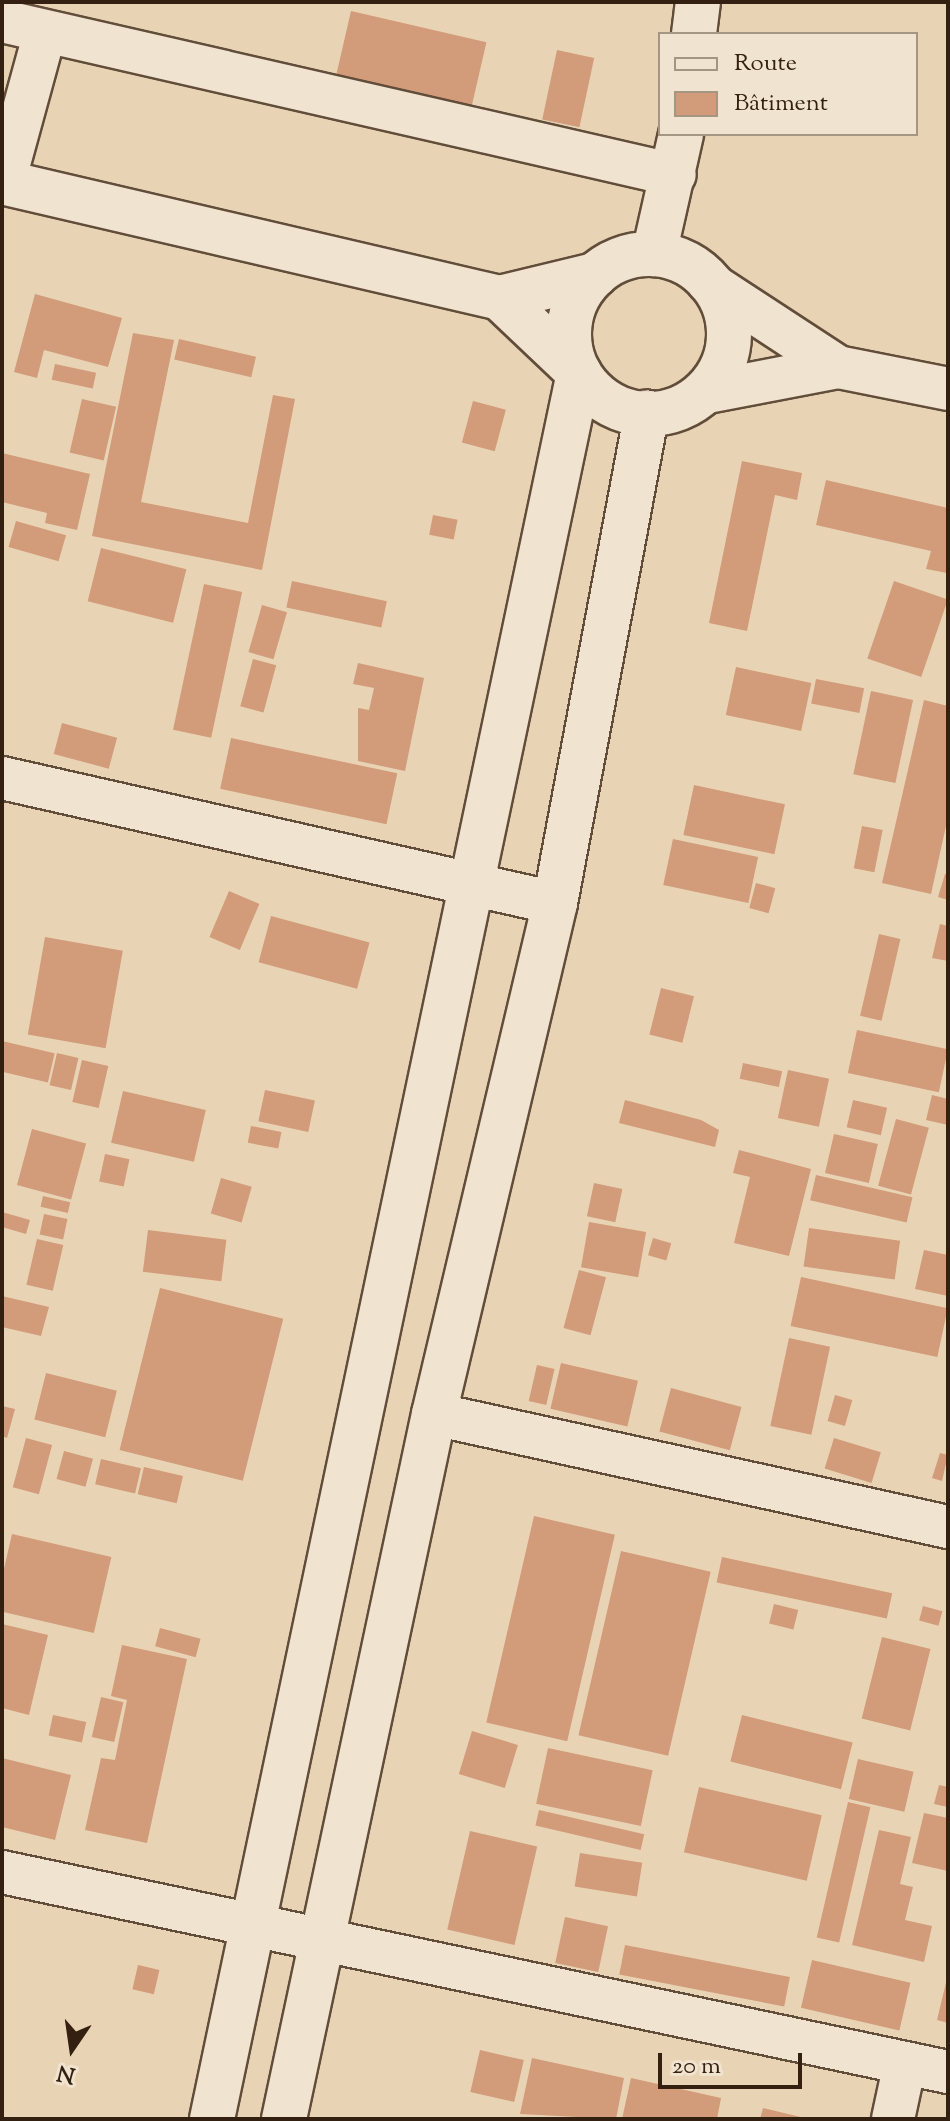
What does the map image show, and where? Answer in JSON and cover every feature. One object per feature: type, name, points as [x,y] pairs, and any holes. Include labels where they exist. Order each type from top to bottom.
[{"type":"street","points":[[694,32],[698,2]]},
{"type":"street","points":[[2,21],[40,45],[678,154],[654,254]]},
{"type":"street","points":[[40,45],[3,182],[500,298],[595,275],[612,263],[654,254],[674,258],[838,367],[948,389]]},
{"type":"street","points":[[212,2119],[258,1925],[579,373],[569,321],[595,275]]},
{"type":"street","points":[[703,393],[727,350],[722,302],[708,282]]},
{"type":"street","points":[[500,298],[618,414],[647,413],[684,406],[703,393],[838,367]]},
{"type":"street","points":[[284,2119],[434,1414],[555,903],[647,413]]},
{"type":"street","points":[[2,778],[476,880],[555,903]]},
{"type":"street","points":[[434,1414],[948,1527]]},
{"type":"street","points":[[2,1872],[948,2072]]},
{"type":"street","points":[[893,2119],[905,2063]]},
{"type":"building","points":[[351,11],[486,42],[471,109],[336,77]]},
{"type":"building","points":[[557,50],[594,58],[579,127],[542,119]]},
{"type":"building","points":[[35,294],[122,318],[108,367],[44,350],[37,378],[14,372]]},
{"type":"building","points":[[133,333],[174,340],[141,502],[248,523],[273,395],[295,399],[262,570],[92,536]]},
{"type":"building","points":[[179,339],[256,357],[251,377],[174,359]]},
{"type":"building","points":[[55,364],[96,373],[93,388],[52,380]]},
{"type":"building","points":[[82,399],[116,407],[104,460],[70,453]]},
{"type":"building","points":[[473,401],[506,410],[495,451],[462,443]]},
{"type":"building","points":[[2,453],[90,474],[77,530],[45,523],[47,513],[2,502]]},
{"type":"building","points":[[742,461],[802,473],[797,500],[775,495],[747,631],[709,623]]},
{"type":"building","points":[[826,480],[948,508],[947,573],[926,569],[931,551],[816,525]]},
{"type":"building","points":[[433,515],[458,520],[454,539],[429,535]]},
{"type":"building","points":[[16,521],[66,535],[59,561],[9,547]]},
{"type":"building","points":[[101,548],[186,569],[173,623],[88,601]]},
{"type":"building","points":[[292,581],[387,601],[381,628],[286,607]]},
{"type":"building","points":[[894,581],[948,600],[921,677],[867,659]]},
{"type":"building","points":[[204,584],[242,592],[211,738],[173,730]]},
{"type":"building","points":[[262,605],[287,612],[273,659],[248,652]]},
{"type":"building","points":[[253,659],[276,665],[264,713],[240,706]]},
{"type":"building","points":[[358,663],[424,678],[405,771],[358,761],[358,708],[369,710],[374,688],[353,684]]},
{"type":"building","points":[[736,667],[811,683],[801,731],[726,715]]},
{"type":"building","points":[[816,679],[864,688],[859,713],[811,704]]},
{"type":"building","points":[[871,691],[913,700],[895,783],[853,774]]},
{"type":"building","points":[[924,700],[948,706],[948,817],[931,894],[882,883]]},
{"type":"building","points":[[62,723],[117,738],[109,769],[54,754]]},
{"type":"building","points":[[231,738],[397,773],[386,824],[220,789]]},
{"type":"building","points":[[694,785],[785,804],[774,854],[683,835]]},
{"type":"building","points":[[862,826],[883,830],[874,872],[854,868]]},
{"type":"building","points":[[673,839],[758,857],[748,903],[663,885]]},
{"type":"building","points":[[945,874],[948,874],[948,900],[938,897]]},
{"type":"building","points":[[756,883],[775,888],[769,913],[749,908]]},
{"type":"building","points":[[229,891],[259,904],[240,950],[209,937]]},
{"type":"building","points":[[271,916],[370,942],[357,989],[259,962]]},
{"type":"building","points":[[940,924],[948,926],[948,961],[932,958]]},
{"type":"building","points":[[879,934],[900,939],[882,1021],[860,1016]]},
{"type":"building","points":[[45,937],[123,951],[106,1048],[28,1034]]},
{"type":"building","points":[[661,988],[694,996],[682,1043],[649,1035]]},
{"type":"building","points":[[857,1030],[948,1049],[939,1092],[848,1073]]},
{"type":"building","points":[[2,1041],[55,1053],[48,1082],[2,1072]]},
{"type":"building","points":[[57,1053],[78,1058],[71,1090],[50,1085]]},
{"type":"building","points":[[82,1060],[108,1066],[99,1108],[72,1102]]},
{"type":"building","points":[[743,1063],[782,1071],[779,1087],[740,1079]]},
{"type":"building","points":[[788,1070],[829,1079],[819,1127],[778,1118]]},
{"type":"building","points":[[265,1090],[315,1101],[308,1132],[258,1121]]},
{"type":"building","points":[[123,1091],[206,1110],[194,1162],[111,1143]]},
{"type":"building","points":[[932,1095],[948,1099],[948,1125],[926,1120]]},
{"type":"building","points":[[625,1100],[701,1120],[719,1130],[715,1147],[619,1123]]},
{"type":"building","points":[[853,1100],[887,1108],[881,1135],[847,1127]]},
{"type":"building","points":[[896,1119],[929,1128],[911,1194],[878,1186]]},
{"type":"building","points":[[251,1126],[281,1132],[278,1149],[248,1143]]},
{"type":"building","points":[[32,1129],[86,1143],[71,1200],[17,1185]]},
{"type":"building","points":[[834,1134],[878,1144],[869,1183],[825,1173]]},
{"type":"building","points":[[739,1150],[811,1169],[789,1256],[734,1243],[750,1177],[733,1173]]},
{"type":"building","points":[[105,1154],[129,1159],[124,1187],[99,1181]]},
{"type":"building","points":[[816,1175],[912,1197],[907,1223],[810,1200]]},
{"type":"building","points":[[221,1178],[252,1187],[242,1222],[211,1214]]},
{"type":"building","points":[[594,1183],[622,1189],[615,1222],[587,1216]]},
{"type":"building","points":[[43,1196],[70,1202],[68,1213],[41,1207]]},
{"type":"building","points":[[2,1212],[30,1220],[26,1234],[2,1227]]},
{"type":"building","points":[[44,1214],[67,1219],[63,1240],[40,1235]]},
{"type":"building","points":[[589,1222],[646,1232],[638,1277],[581,1267]]},
{"type":"building","points":[[809,1228],[900,1241],[895,1279],[804,1267]]},
{"type":"building","points":[[148,1230],[226,1240],[221,1281],[143,1272]]},
{"type":"building","points":[[653,1238],[671,1243],[666,1261],[648,1255]]},
{"type":"building","points":[[37,1239],[63,1245],[53,1291],[26,1285]]},
{"type":"building","points":[[924,1250],[948,1255],[948,1296],[915,1289]]},
{"type":"building","points":[[579,1270],[606,1277],[591,1335],[563,1328]]},
{"type":"building","points":[[801,1277],[948,1308],[937,1357],[791,1326]]},
{"type":"building","points":[[160,1288],[283,1319],[243,1481],[120,1450]]},
{"type":"building","points":[[2,1296],[49,1307],[41,1336],[2,1327]]},
{"type":"building","points":[[789,1338],[830,1347],[811,1435],[770,1426]]},
{"type":"building","points":[[561,1363],[638,1381],[627,1427],[550,1409]]},
{"type":"building","points":[[537,1365],[555,1369],[546,1405],[529,1401]]},
{"type":"building","points":[[46,1373],[117,1391],[105,1437],[34,1420]]},
{"type":"building","points":[[671,1388],[742,1407],[730,1450],[659,1431]]},
{"type":"building","points":[[835,1395],[852,1400],[845,1426],[828,1421]]},
{"type":"building","points":[[2,1406],[15,1409],[7,1438],[2,1436]]},
{"type":"building","points":[[26,1438],[52,1445],[39,1494],[13,1487]]},
{"type":"building","points":[[834,1438],[881,1452],[872,1483],[825,1469]]},
{"type":"building","points":[[64,1451],[93,1459],[85,1487],[56,1479]]},
{"type":"building","points":[[940,1453],[948,1455],[942,1481],[932,1478]]},
{"type":"building","points":[[101,1459],[141,1468],[135,1494],[95,1484]]},
{"type":"building","points":[[144,1467],[183,1476],[177,1503],[138,1494]]},
{"type":"building","points":[[534,1516],[615,1535],[567,1741],[486,1723]]},
{"type":"building","points":[[12,1534],[111,1557],[94,1633],[2,1612],[2,1577]]},
{"type":"building","points":[[621,1551],[711,1572],[668,1756],[578,1735]]},
{"type":"building","points":[[722,1557],[892,1593],[887,1619],[717,1582]]},
{"type":"building","points":[[774,1604],[798,1610],[793,1629],[769,1623]]},
{"type":"building","points":[[923,1606],[942,1611],[938,1626],[919,1620]]},
{"type":"building","points":[[2,1624],[48,1635],[29,1715],[2,1708]]},
{"type":"building","points":[[160,1628],[201,1639],[196,1657],[155,1646]]},
{"type":"building","points":[[882,1637],[931,1649],[910,1731],[862,1719]]},
{"type":"building","points":[[122,1645],[187,1659],[147,1843],[85,1830],[101,1758],[115,1760],[127,1700],[111,1696]]},
{"type":"building","points":[[101,1697],[123,1702],[114,1742],[92,1737]]},
{"type":"building","points":[[53,1715],[86,1722],[82,1743],[49,1736]]},
{"type":"building","points":[[742,1715],[853,1743],[841,1789],[730,1762]]},
{"type":"building","points":[[472,1731],[518,1745],[505,1788],[459,1774]]},
{"type":"building","points":[[548,1748],[653,1770],[641,1826],[536,1804]]},
{"type":"building","points":[[2,1758],[71,1775],[55,1840],[2,1827]]},
{"type":"building","points":[[858,1759],[914,1772],[904,1812],[849,1799]]},
{"type":"building","points":[[939,1785],[948,1787],[948,1807],[934,1804]]},
{"type":"building","points":[[699,1787],[822,1815],[807,1881],[684,1852]]},
{"type":"building","points":[[848,1802],[870,1807],[839,1943],[817,1937]]},
{"type":"building","points":[[539,1810],[644,1834],[641,1850],[535,1826]]},
{"type":"building","points":[[924,1813],[948,1818],[948,1871],[912,1863]]},
{"type":"building","points":[[879,1830],[911,1837],[900,1884],[913,1887],[905,1920],[932,1926],[924,1962],[852,1945]]},
{"type":"building","points":[[470,1831],[537,1847],[515,1945],[447,1929]]},
{"type":"building","points":[[580,1853],[642,1863],[637,1896],[575,1887]]},
{"type":"building","points":[[565,1917],[608,1926],[598,1972],[555,1963]]},
{"type":"building","points":[[625,1945],[790,1977],[784,2007],[619,1974]]},
{"type":"building","points":[[812,1960],[910,1983],[899,2030],[801,2008]]},
{"type":"building","points":[[138,1965],[159,1970],[154,1994],[132,1989]]},
{"type":"building","points":[[948,1974],[948,2023],[937,2020]]},
{"type":"building","points":[[480,2050],[524,2060],[514,2102],[470,2092]]},
{"type":"building","points":[[532,2058],[624,2078],[616,2119],[520,2114]]},
{"type":"building","points":[[631,2078],[721,2098],[717,2119],[622,2119]]},
{"type":"building","points":[[763,2108],[805,2118],[805,2119],[760,2119]]}]
